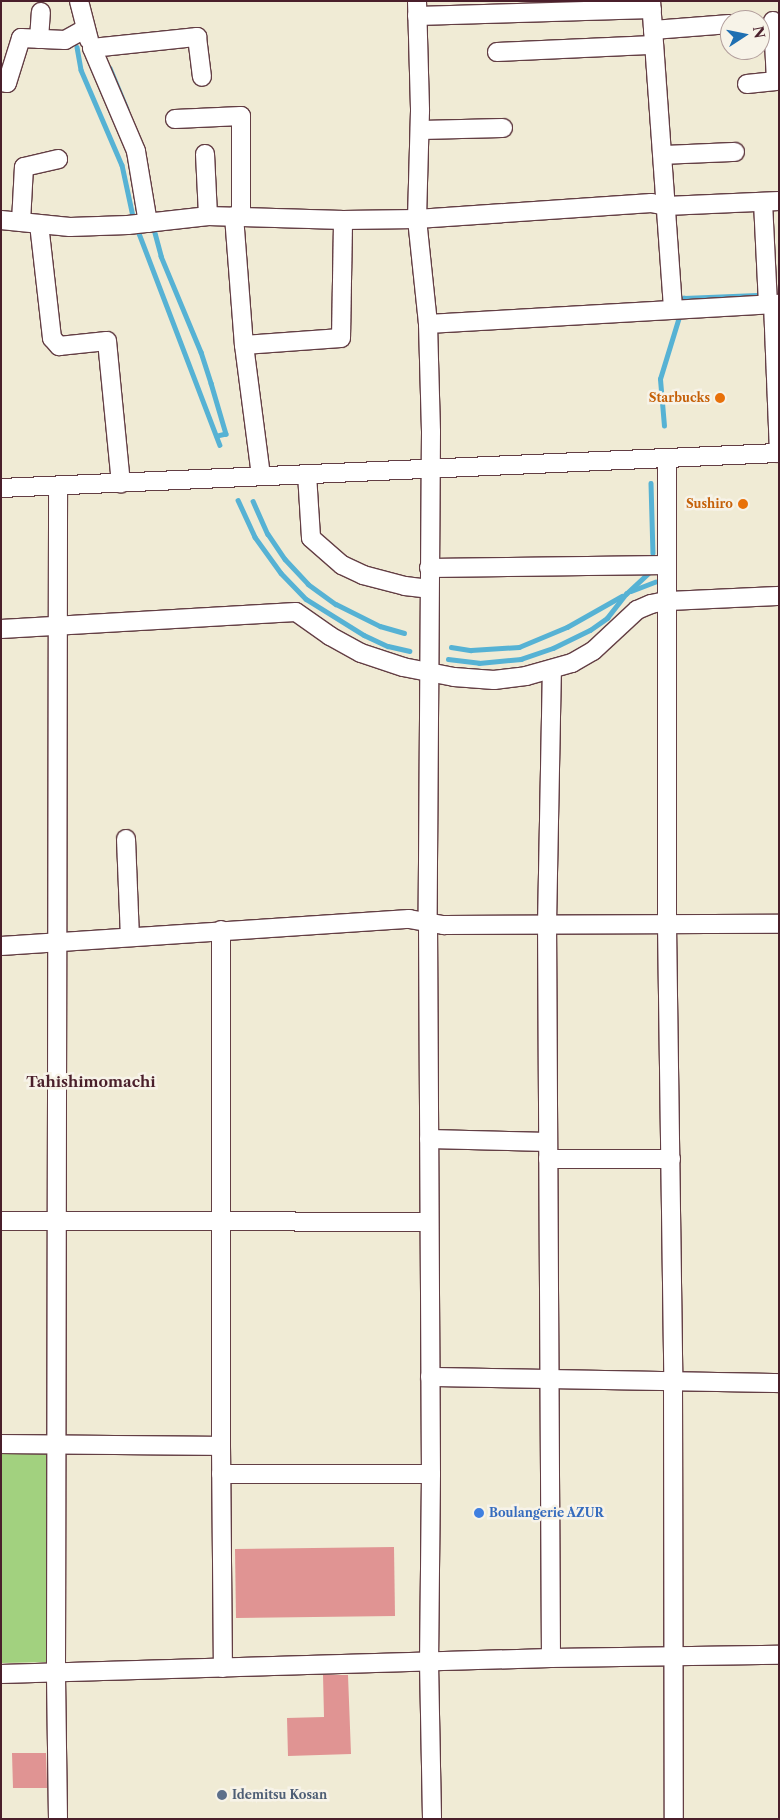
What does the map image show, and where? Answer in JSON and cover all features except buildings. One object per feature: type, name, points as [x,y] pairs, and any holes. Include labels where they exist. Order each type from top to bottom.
[{"type":"street","points":[[79,1],[92,48],[136,151],[139,223]]},
{"type":"street","points":[[432,1819],[429,1662],[431,1474],[428,922],[428,672],[431,468],[428,324],[417,219],[420,130],[417,9],[652,5],[673,308]]},
{"type":"street","points":[[39,39],[41,12]]},
{"type":"street","points":[[747,84],[776,81],[770,21]]},
{"type":"street","points":[[497,52],[654,38],[720,26]]},
{"type":"street","points":[[1,82],[6,83],[21,38],[65,40],[86,29]]},
{"type":"street","points":[[92,48],[198,37],[202,77]]},
{"type":"street","points":[[175,119],[241,116],[238,216],[244,345],[260,476]]},
{"type":"street","points":[[420,130],[504,128]]},
{"type":"street","points":[[663,155],[735,152]]},
{"type":"street","points":[[205,154],[208,216]]},
{"type":"street","points":[[21,222],[24,167],[58,160]]},
{"type":"street","points":[[1,220],[70,227],[208,216],[343,220],[417,219],[651,203],[666,206],[771,202],[779,453],[1,488]]},
{"type":"street","points":[[244,345],[341,338],[343,220]]},
{"type":"street","points":[[39,224],[52,338],[59,346],[107,340],[120,483]]},
{"type":"street","points":[[428,324],[673,308],[773,304]]},
{"type":"street","points":[[667,458],[667,924],[673,1381],[674,1819]]},
{"type":"street","points":[[307,474],[311,538],[342,565],[362,575],[405,586],[429,589]]},
{"type":"street","points":[[58,486],[56,942],[56,1672],[58,1819]]},
{"type":"street","points":[[429,568],[666,565]]},
{"type":"street","points":[[1,628],[296,612],[330,636],[361,653],[403,667],[454,677],[494,680],[552,670],[572,663],[593,651],[637,610],[667,601],[779,596]]},
{"type":"street","points":[[551,1658],[547,925],[552,670]]},
{"type":"street","points":[[126,839],[130,937]]},
{"type":"street","points":[[1,946],[409,919],[444,925],[779,924]]},
{"type":"street","points":[[221,930],[220,1221],[224,1668]]},
{"type":"street","points":[[429,1139],[671,1159]]},
{"type":"street","points":[[1,1220],[429,1222]]},
{"type":"street","points":[[430,1377],[779,1382]]},
{"type":"street","points":[[1,1444],[221,1446]]},
{"type":"street","points":[[222,1474],[431,1474]]},
{"type":"street","points":[[1,1674],[551,1658],[779,1655]]},
{"type":"green space","points":[[1,1435],[61,1437],[51,1662],[1,1663]]},
{"type":"waterway","points":[[77,47],[81,70],[122,165],[134,221]]},
{"type":"waterway","points":[[110,68],[127,109]]},
{"type":"waterway","points":[[137,228],[220,445]]},
{"type":"waterway","points":[[154,229],[161,256],[201,352],[211,383],[226,434],[217,436]]},
{"type":"waterway","points":[[683,303],[684,298],[757,295]]},
{"type":"waterway","points":[[664,426],[660,379],[679,317]]},
{"type":"waterway","points":[[651,483],[653,553]]},
{"type":"waterway","points":[[238,500],[255,537],[281,573],[306,599],[364,635],[388,646],[409,651]]},
{"type":"waterway","points":[[253,501],[268,534],[285,559],[308,584],[336,604],[380,626],[404,633]]},
{"type":"waterway","points":[[448,659],[479,663],[521,659],[553,648],[590,630],[607,618],[626,594],[651,571]]},
{"type":"waterway","points":[[631,591],[655,582]]},
{"type":"waterway","points":[[451,647],[471,650],[519,647],[567,627],[622,596]]},
{"type":"place","name":"Starbucks","points":[[720,398]]},
{"type":"place","name":"Sushiro","points":[[743,504]]},
{"type":"place","name":"Boulangerie AZUR","points":[[479,1513]]},
{"type":"place","name":"Idemitsu Kosan","points":[[222,1795]]},
{"type":"district","name":"Tahishimomachi","points":[[91,1082]]}]
